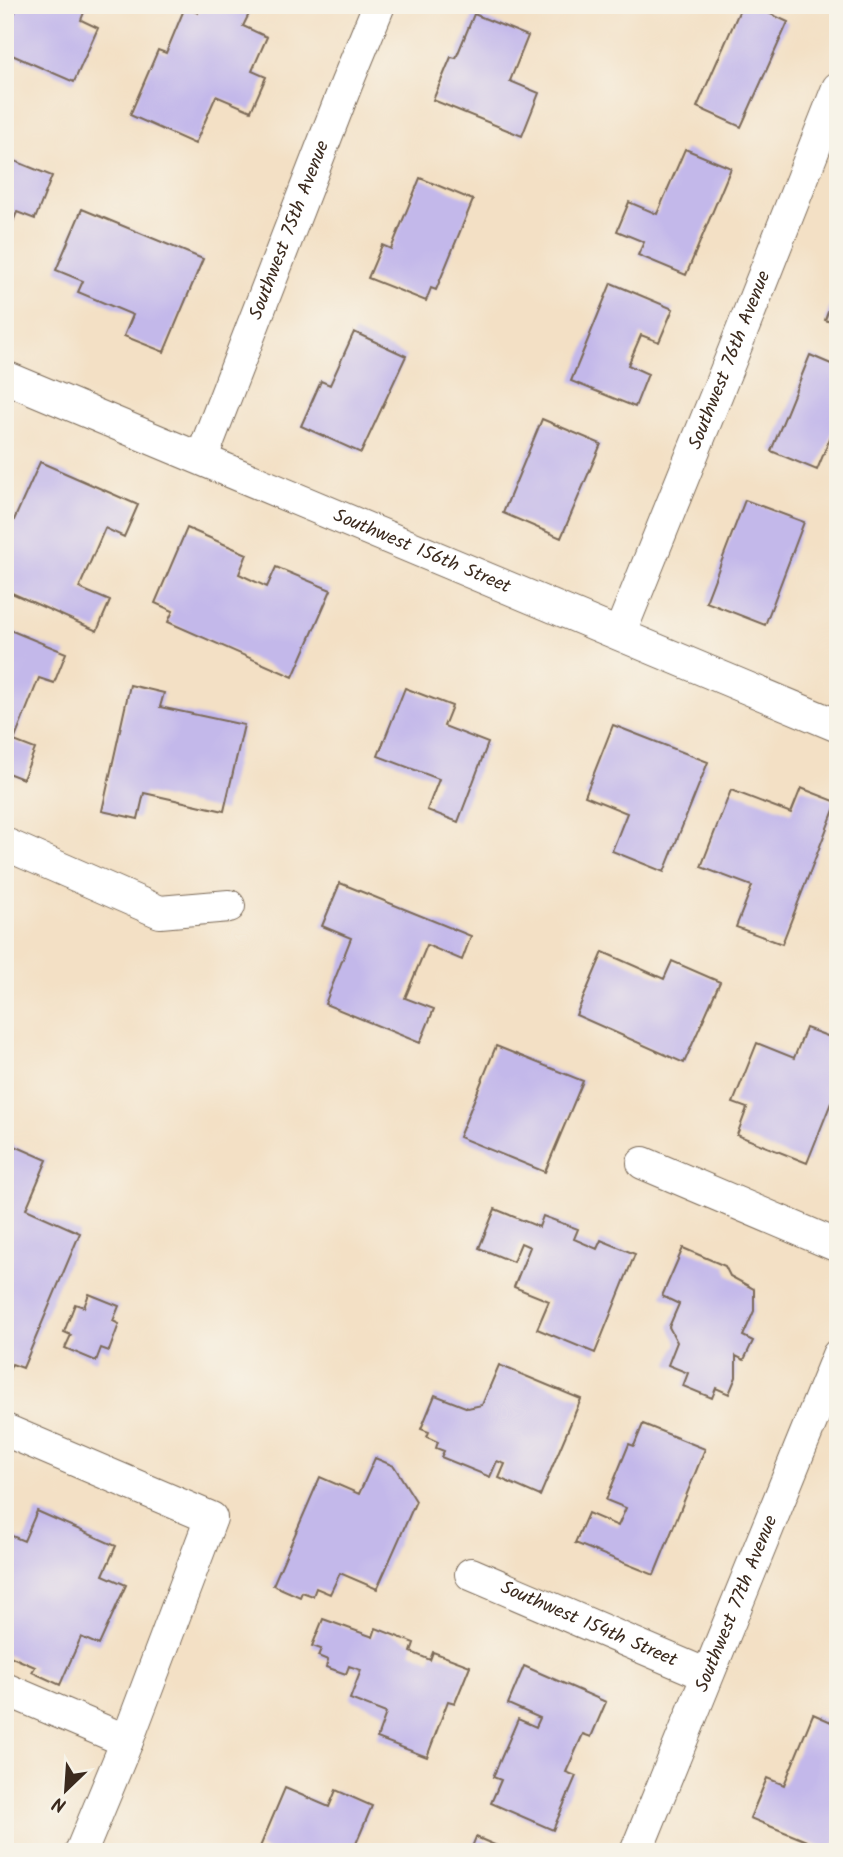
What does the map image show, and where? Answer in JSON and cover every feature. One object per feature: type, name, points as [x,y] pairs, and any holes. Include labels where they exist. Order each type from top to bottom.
[{"type":"street","name":"Southwest 75th Avenue","points":[[202,457],[379,5]]},
{"type":"street","name":"Southwest 76th Avenue","points":[[620,633],[838,88]]},
{"type":"street","name":"Southwest 156th Street","points":[[5,377],[202,457],[838,726]]},
{"type":"street","points":[[5,844],[160,912],[229,906]]},
{"type":"street","points":[[643,1163],[838,1246]]},
{"type":"street","name":"Southwest 77th Avenue","points":[[636,1852],[838,1355]]},
{"type":"street","points":[[5,1430],[211,1518],[127,1741],[81,1852]]},
{"type":"street","name":"Southwest 154th Street","points":[[471,1574],[708,1675]]},
{"type":"street","points":[[5,1689],[127,1741]]},
{"type":"building","points":[[18,5],[87,5],[81,20],[98,28],[74,82],[5,52],[5,35]]},
{"type":"building","points":[[202,5],[227,5],[249,14],[243,26],[267,37],[252,71],[266,77],[251,111],[216,96],[195,144],[130,115],[158,50],[166,53],[185,7],[198,13]]},
{"type":"building","points":[[742,5],[751,5],[788,22],[741,127],[697,107]]},
{"type":"building","points":[[474,14],[528,36],[510,81],[539,93],[522,136],[433,100],[451,57],[456,58]]},
{"type":"building","points":[[685,149],[731,168],[686,275],[638,255],[644,242],[617,231],[629,202],[657,214]]},
{"type":"building","points":[[5,157],[52,176],[35,219],[17,212],[5,242]]},
{"type":"building","points":[[420,178],[473,200],[436,290],[431,288],[426,301],[368,278],[382,245],[391,249]]},
{"type":"building","points":[[82,209],[203,259],[164,352],[124,336],[133,315],[78,292],[83,281],[56,270]]},
{"type":"building","points":[[611,283],[673,309],[659,342],[641,335],[628,365],[648,374],[635,407],[571,381]]},
{"type":"building","points":[[838,288],[838,325],[825,320]]},
{"type":"building","points":[[354,332],[406,356],[361,453],[301,426],[321,381],[330,385]]},
{"type":"building","points":[[810,355],[838,367],[838,419],[817,470],[771,451]]},
{"type":"building","points":[[542,419],[601,444],[561,538],[503,513]]},
{"type":"building","points":[[40,462],[138,505],[124,537],[105,528],[79,588],[110,601],[97,631],[5,590],[5,540]]},
{"type":"building","points":[[745,500],[804,522],[765,625],[706,602]]},
{"type":"building","points":[[187,528],[247,554],[239,574],[267,587],[276,567],[331,590],[293,677],[168,622],[173,611],[155,603]]},
{"type":"building","points":[[5,628],[66,653],[54,683],[39,678],[14,741],[35,749],[23,779],[5,772]]},
{"type":"building","points":[[130,685],[164,693],[160,707],[244,725],[224,811],[144,793],[138,819],[102,811]]},
{"type":"building","points":[[405,688],[452,706],[444,726],[488,743],[458,822],[427,810],[439,779],[378,756]]},
{"type":"building","points":[[613,725],[708,762],[664,872],[612,851],[627,813],[585,796]]},
{"type":"building","points":[[801,788],[837,802],[782,944],[736,927],[752,886],[701,867],[731,790],[791,813]]},
{"type":"building","points":[[340,883],[471,936],[462,960],[427,945],[405,998],[434,1009],[420,1043],[325,1004],[351,938],[322,926]]},
{"type":"building","points":[[603,952],[664,979],[672,961],[720,982],[684,1063],[576,1015]]},
{"type":"building","points":[[806,1028],[838,1040],[838,1085],[807,1163],[737,1135],[747,1108],[733,1103],[757,1043],[794,1058]]},
{"type":"building","points":[[496,1046],[583,1081],[545,1172],[459,1137]]},
{"type":"building","points":[[6,1142],[47,1160],[26,1209],[80,1233],[23,1368],[12,1364],[5,1379]]},
{"type":"building","points":[[495,1209],[539,1227],[543,1216],[578,1229],[574,1239],[597,1249],[601,1240],[635,1254],[595,1353],[537,1329],[549,1301],[514,1287],[530,1247],[521,1243],[513,1262],[479,1248]]},
{"type":"building","points":[[683,1248],[725,1266],[730,1276],[754,1289],[754,1311],[743,1336],[753,1341],[744,1360],[736,1356],[736,1377],[729,1394],[716,1388],[712,1398],[683,1386],[688,1373],[668,1365],[677,1342],[669,1327],[679,1304],[662,1296]]},
{"type":"building","points":[[89,1294],[119,1306],[113,1321],[119,1324],[109,1351],[101,1348],[96,1361],[65,1348],[71,1335],[64,1332],[75,1304],[84,1307]]},
{"type":"building","points":[[499,1365],[581,1399],[540,1496],[499,1478],[505,1464],[497,1461],[490,1477],[441,1457],[444,1451],[436,1448],[438,1442],[427,1437],[429,1432],[421,1429],[435,1395],[468,1408],[482,1405]]},
{"type":"building","points":[[643,1424],[705,1449],[654,1575],[575,1543],[588,1513],[618,1526],[626,1508],[606,1500],[629,1444],[634,1446]]},
{"type":"building","points":[[375,1458],[394,1466],[416,1501],[377,1589],[340,1573],[330,1594],[316,1588],[313,1596],[302,1592],[300,1597],[273,1585],[320,1477],[359,1494]]},
{"type":"building","points":[[37,1511],[116,1546],[103,1575],[126,1585],[99,1645],[81,1637],[60,1685],[32,1672],[35,1667],[5,1654],[5,1533],[24,1541]]},
{"type":"building","points":[[323,1619],[373,1637],[376,1628],[414,1643],[411,1652],[430,1660],[433,1652],[470,1666],[455,1703],[448,1701],[427,1757],[377,1738],[386,1713],[350,1699],[361,1670],[349,1666],[346,1674],[326,1667],[328,1660],[318,1656],[321,1649],[312,1646]]},
{"type":"building","points":[[524,1666],[606,1702],[591,1737],[583,1734],[566,1772],[576,1776],[553,1830],[491,1803],[501,1780],[493,1777],[518,1719],[536,1727],[540,1718],[508,1704]]},
{"type":"building","points":[[813,1714],[838,1725],[838,1835],[831,1851],[750,1818],[767,1778],[784,1785]]},
{"type":"building","points":[[285,1788],[329,1807],[336,1790],[372,1806],[355,1846],[369,1852],[270,1852],[260,1847]]},
{"type":"building","points":[[476,1837],[511,1852],[470,1852]]}]
